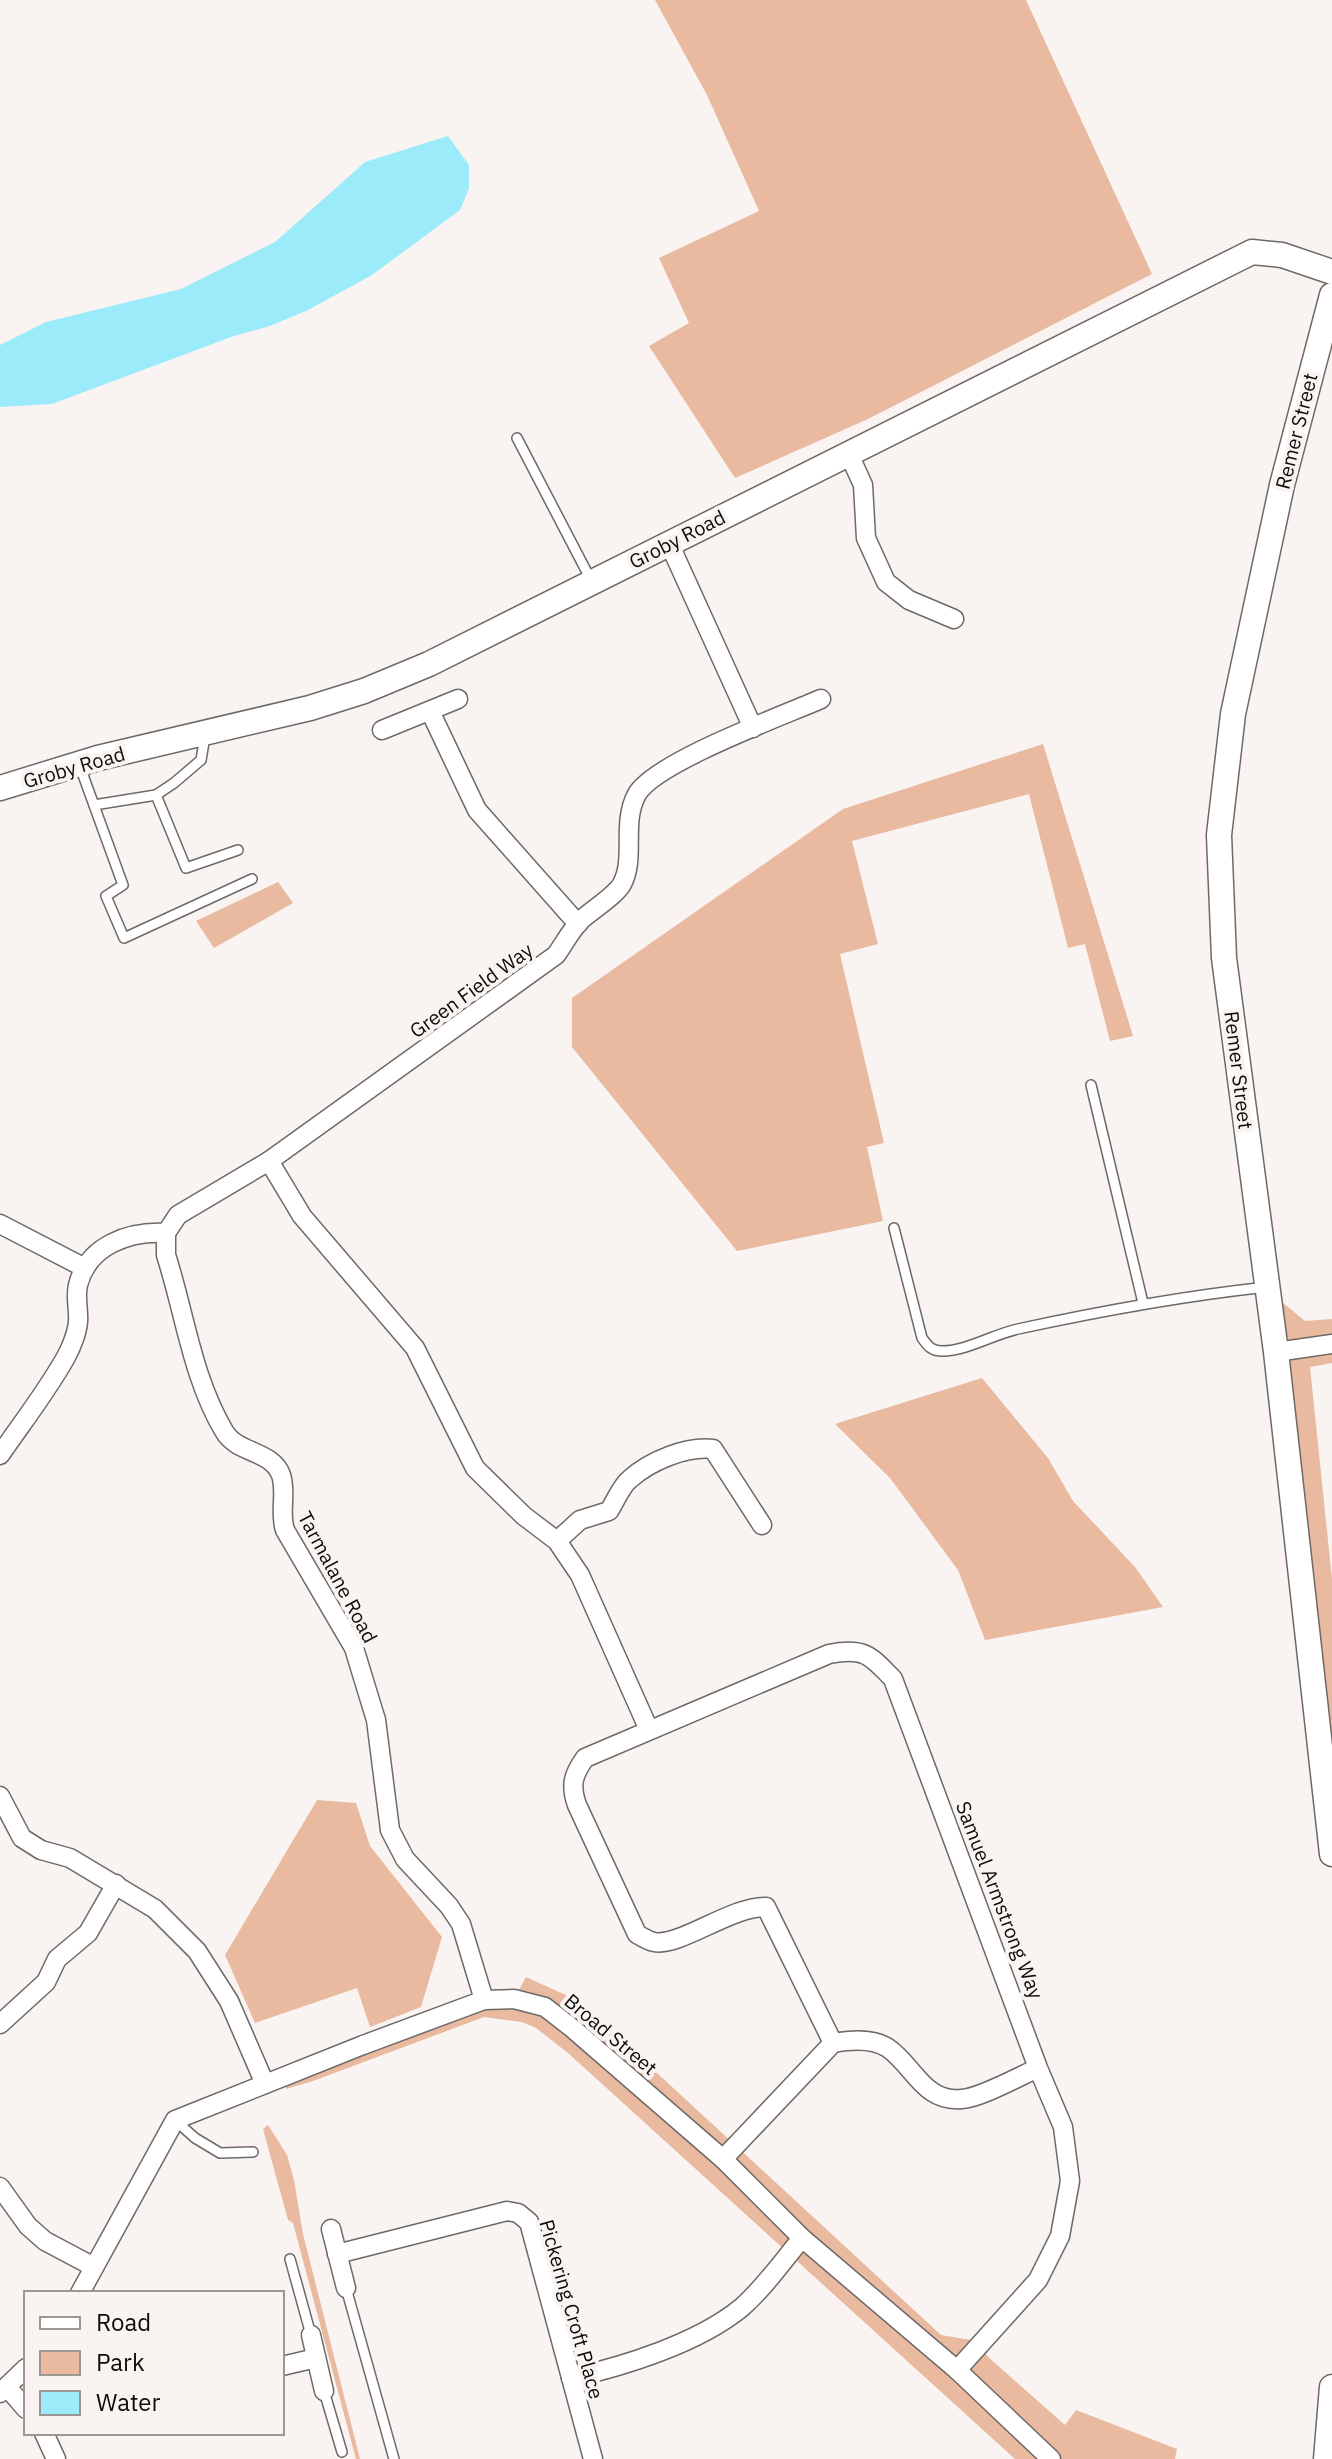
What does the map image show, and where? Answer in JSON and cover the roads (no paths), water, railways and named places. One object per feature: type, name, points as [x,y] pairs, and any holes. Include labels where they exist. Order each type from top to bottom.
[{"type":"street","name":"Groby Road","points":[[0,788],[79,764],[310,708],[364,691],[429,664],[1252,252],[1282,255],[1332,272]]},
{"type":"street","name":"Remer Street","points":[[1332,295],[1282,485],[1242,668],[1233,714],[1219,835],[1224,958],[1276,1352],[1332,1854]]},
{"type":"street","points":[[848,452],[863,485],[866,538],[886,582],[909,600],[954,619]]},
{"type":"street","points":[[669,543],[753,728]]},
{"type":"street","points":[[382,730],[458,699]]},
{"type":"street","name":"Green Field Way","points":[[166,1233],[178,1215],[269,1161],[556,955],[578,924],[620,887],[627,871],[629,816],[638,792],[691,754],[821,699]]},
{"type":"street","points":[[430,711],[477,810],[578,924]]},
{"type":"street","points":[[269,1161],[302,1216],[415,1348],[475,1468],[524,1516],[557,1541],[580,1575],[649,1730]]},
{"type":"street","points":[[0,1224],[85,1268]]},
{"type":"street","points":[[1,1453],[66,1356],[78,1325],[77,1287],[85,1268],[101,1250],[124,1238],[144,1232],[166,1233]]},
{"type":"street","name":"Tarmalane Road","points":[[166,1233],[166,1255],[201,1384],[226,1434],[238,1446],[272,1461],[282,1476],[280,1515],[285,1530],[354,1648],[376,1720],[390,1830],[405,1859],[449,1906],[461,1924],[484,2000]]},
{"type":"street","points":[[1276,1352],[1332,1344]]},
{"type":"street","points":[[557,1541],[580,1520],[609,1511],[628,1480],[678,1452],[697,1447],[713,1449],[762,1525]]},
{"type":"street","name":"Samuel Armstrong Way","points":[[833,2043],[766,1907],[750,1906],[674,1939],[655,1943],[637,1934],[577,1805],[573,1774],[585,1758],[829,1654],[851,1650],[872,1658],[893,1679],[1038,2068],[1063,2127],[1070,2181],[1060,2236],[1038,2280],[957,2370]]},
{"type":"street","points":[[0,1796],[22,1838],[41,1850],[70,1858],[155,1909],[197,1951],[229,2001],[265,2084]]},
{"type":"street","points":[[0,2024],[35,1994],[46,1982],[57,1959],[88,1933],[116,1884]]},
{"type":"street","name":"Broad Street","points":[[175,2120],[484,2000],[514,1999],[545,2007],[723,2159],[802,2238],[957,2370],[1051,2459]]},
{"type":"street","points":[[723,2159],[833,2043],[851,2040],[887,2047],[914,2077],[941,2098],[965,2099],[1038,2068]]},
{"type":"street","points":[[81,2291],[175,2120]]},
{"type":"street","points":[[0,2187],[28,2226],[45,2241],[94,2267]]},
{"type":"street","name":"Pickering Croft Place","points":[[337,2254],[507,2211],[518,2213],[529,2222],[593,2459]]},
{"type":"street","points":[[331,2229],[346,2288]]},
{"type":"street","points":[[571,2378],[628,2364],[727,2318],[744,2305],[802,2238]]},
{"type":"street","points":[[311,2335],[324,2391]]},
{"type":"street","points":[[284,2366],[316,2358]]},
{"type":"street","points":[[24,2370],[4,2390],[24,2407]]},
{"type":"street","points":[[1326,2459],[1332,2387]]},
{"type":"street","points":[[45,2435],[56,2459]]},
{"type":"lane","points":[[517,438],[592,582]]},
{"type":"lane","points":[[94,805],[156,795],[201,760],[206,733]]},
{"type":"lane","points":[[79,764],[123,885],[106,896],[124,938],[252,879]]},
{"type":"lane","points":[[156,795],[186,868],[238,850]]},
{"type":"lane","points":[[1091,1085],[1143,1303]]},
{"type":"lane","points":[[894,1228],[922,1338],[930,1348],[939,1351],[952,1350],[1014,1330],[1143,1303],[1267,1287]]},
{"type":"lane","points":[[175,2120],[195,2138],[220,2153],[253,2152]]},
{"type":"lane","points":[[290,2259],[311,2335]]},
{"type":"lane","points":[[346,2288],[394,2459]]},
{"type":"lane","points":[[324,2391],[342,2452]]},
{"type":"water","points":[[448,136],[469,165],[469,188],[460,210],[372,275],[308,310],[270,326],[234,336],[52,404],[0,407],[0,345],[46,322],[181,289],[275,242],[365,162]]}]
